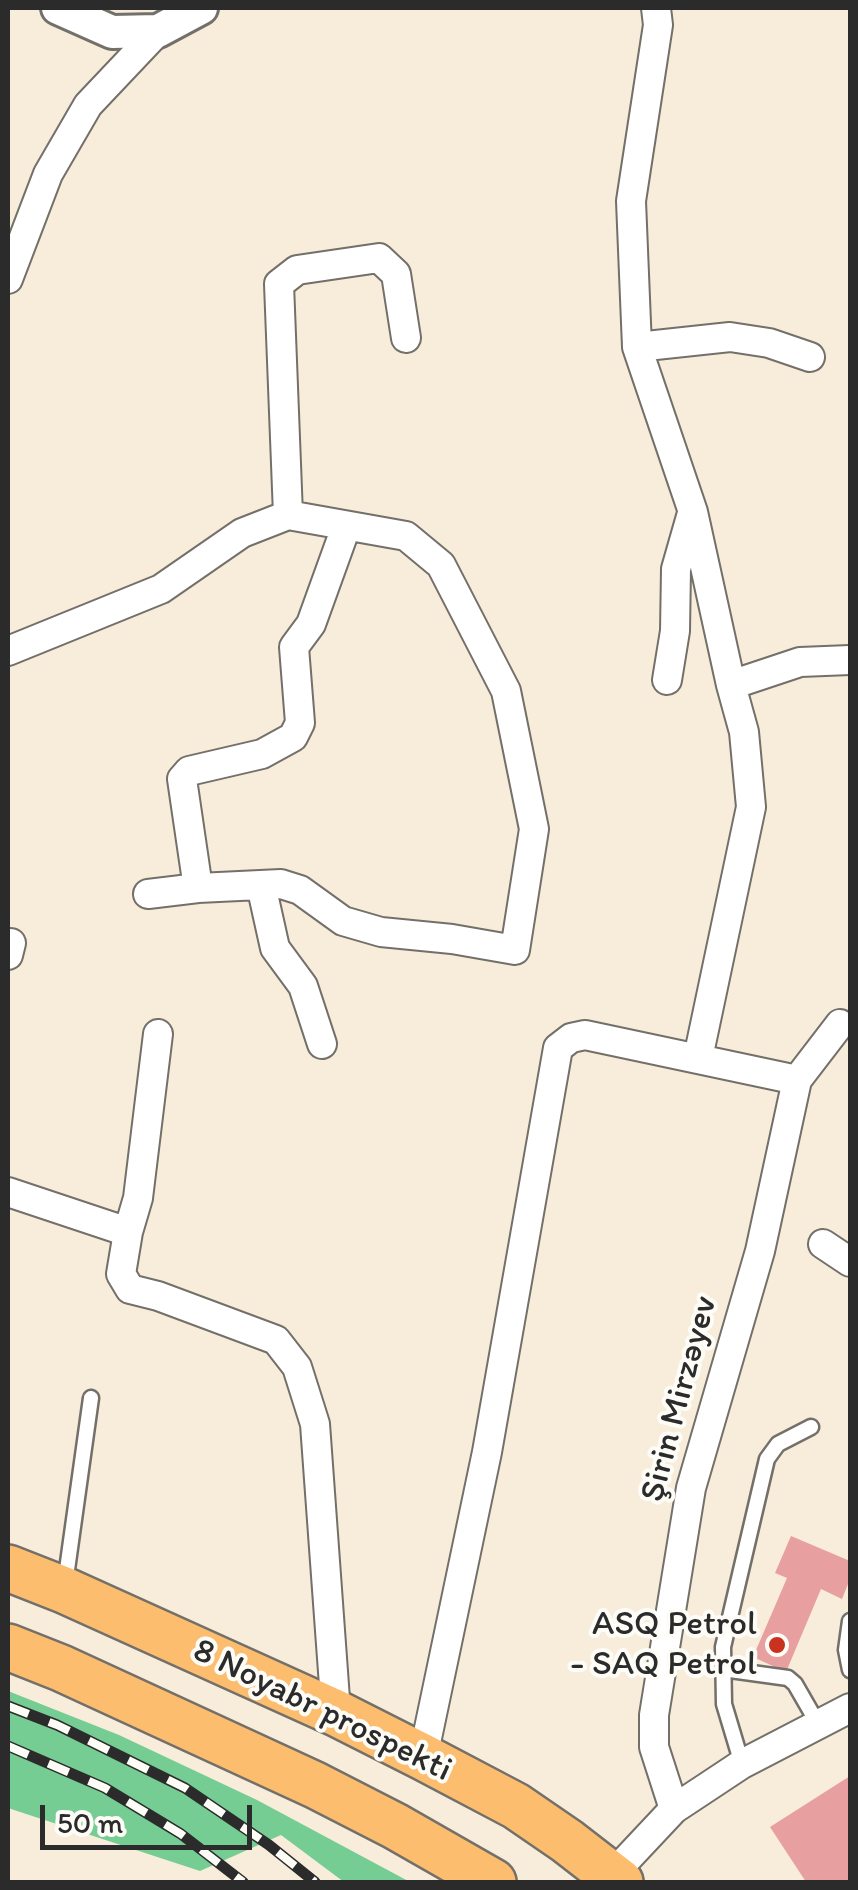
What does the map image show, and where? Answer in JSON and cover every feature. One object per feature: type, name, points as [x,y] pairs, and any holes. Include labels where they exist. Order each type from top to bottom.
[{"type":"highway","name":"8 Noyabr prospekti","points":[[8,1568],[64,1590],[423,1757],[516,1806],[616,1879]]},
{"type":"highway","name":"8 Noyabr prospekti","points":[[8,1647],[316,1785],[492,1882]]},
{"type":"street","points":[[58,8],[112,32],[158,30]]},
{"type":"street","points":[[8,279],[48,174],[88,104],[158,30],[201,8]]},
{"type":"street","points":[[656,8],[658,25],[631,201],[637,347],[692,512],[744,732],[751,807],[698,1058]]},
{"type":"street","points":[[288,516],[279,284],[297,270],[379,258],[396,274],[406,338]]},
{"type":"street","points":[[637,347],[730,337],[769,343],[810,356]]},
{"type":"street","points":[[667,680],[675,631],[676,569],[692,512]]},
{"type":"street","points":[[8,651],[160,589],[242,533],[288,516],[406,536],[441,565],[506,691],[534,829],[516,950],[382,932],[343,921],[300,890],[281,884],[148,894]]},
{"type":"street","points":[[198,888],[182,780],[188,770],[262,754],[293,737],[300,723],[294,647],[311,624],[346,526]]},
{"type":"street","points":[[732,686],[800,662],[850,660]]},
{"type":"street","points":[[261,885],[275,948],[303,986],[322,1044]]},
{"type":"street","name":"Şirin Mirzəyev","points":[[674,1809],[654,1746],[654,1716],[691,1488],[760,1251],[797,1080],[840,1024]]},
{"type":"street","points":[[158,1034],[138,1198],[121,1274],[130,1289],[276,1340],[297,1367],[315,1424],[336,1714]]},
{"type":"street","points":[[423,1757],[487,1452],[558,1048],[570,1038],[584,1036],[797,1080]]},
{"type":"street","points":[[8,1192],[128,1232]]},
{"type":"street","points":[[823,1244],[850,1262]]},
{"type":"street","points":[[616,1879],[674,1809],[742,1764],[850,1708]]},
{"type":"lane","points":[[64,1590],[91,1398]]},
{"type":"lane","points":[[742,1764],[724,1704],[723,1648],[767,1460],[778,1444],[811,1427]]},
{"type":"lane","points":[[850,1621],[846,1650],[850,1670]]},
{"type":"lane","points":[[723,1670],[788,1678],[818,1724]]},
{"type":"green space","points":[[8,1691],[119,1735],[257,1800],[410,1882],[344,1882],[281,1835],[200,1871],[8,1808]]},
{"type":"building","points":[[791,1536],[850,1561],[850,1579],[842,1599],[821,1589],[786,1672],[753,1657],[787,1578],[775,1573]]},
{"type":"building","points":[[850,1776],[850,1882],[806,1882],[770,1827]]},
{"type":"railway","points":[[8,1706],[57,1725],[185,1788],[269,1845],[315,1882]]},
{"type":"railway","points":[[8,1746],[105,1788],[181,1834],[243,1882]]},
{"type":"place","name":"ASQ Petrol - SAQ Petrol","points":[[777,1645]]}]
